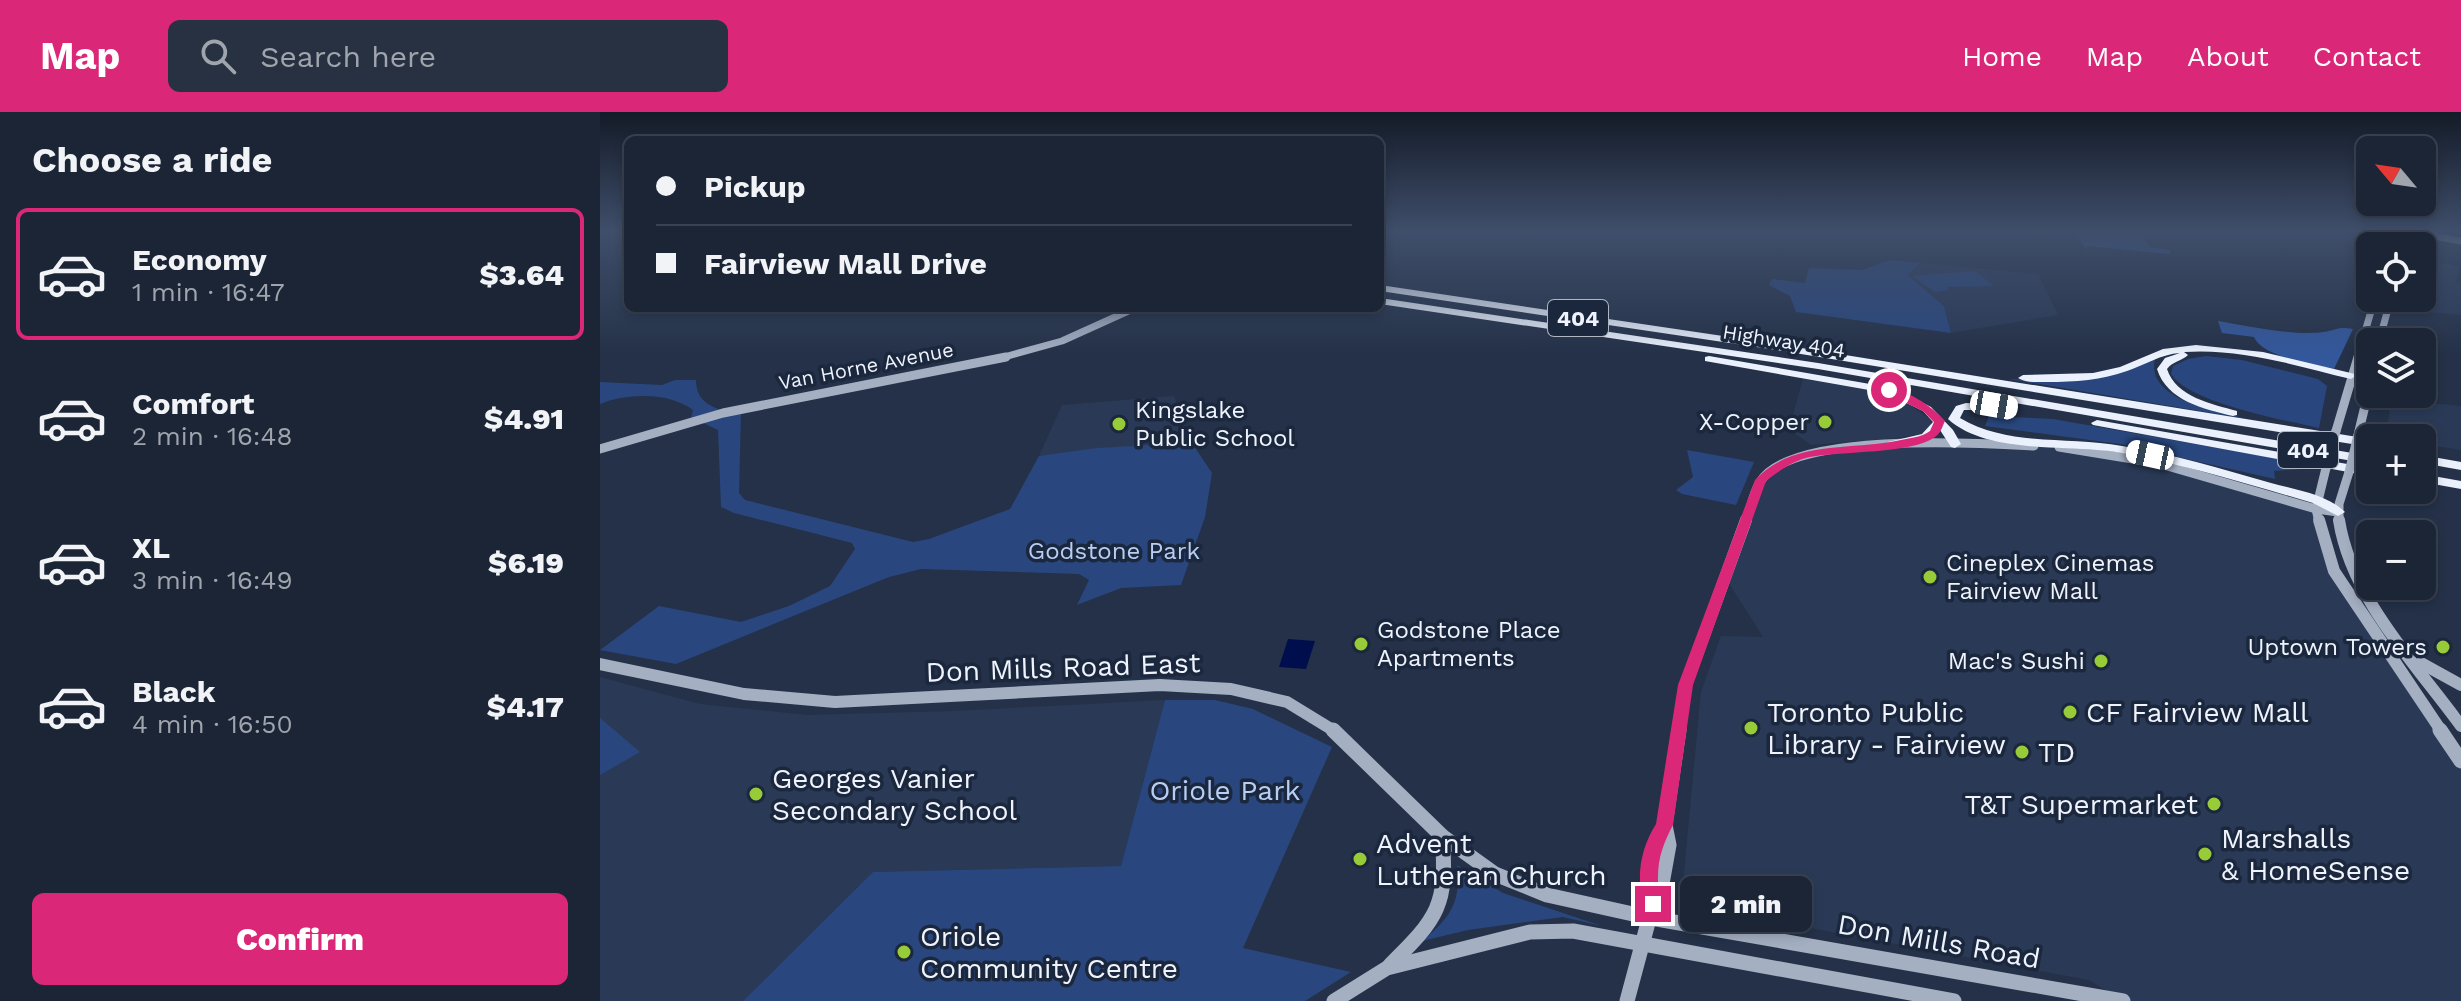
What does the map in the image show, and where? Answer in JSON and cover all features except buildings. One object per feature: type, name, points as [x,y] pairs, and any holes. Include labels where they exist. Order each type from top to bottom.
[{"type":"highway","name":"Highway 404","points":[[1384,289],[1777,347],[2356,441]]},
{"type":"highway","name":"Highway 404","points":[[1384,302],[1678,345],[2356,458]]},
{"type":"highway","points":[[1477,315],[1498,323],[1601,342],[1875,387],[1910,398],[1961,444]]},
{"type":"highway","points":[[1678,345],[2356,467]]},
{"type":"highway","points":[[1777,347],[2043,379],[2100,375],[2169,351],[2215,348],[2351,378]]},
{"type":"highway","points":[[2351,378],[2244,356],[2212,353],[2182,355],[2169,360],[2162,369],[2166,381],[2175,389],[2200,402],[2356,440]]},
{"type":"highway","name":"Highway 404","points":[[1922,371],[2356,448]]},
{"type":"highway","points":[[1961,444],[1954,419],[1960,408],[1994,405],[2356,468]]},
{"type":"highway","points":[[1954,419],[1966,428],[1993,438],[2119,448],[2338,512]]},
{"type":"highway","points":[[1892,445],[1928,437],[1935,432],[1939,421]]},
{"type":"highway","points":[[2436,454],[2461,458]]},
{"type":"highway","points":[[2436,462],[2461,466]]},
{"type":"highway","points":[[2436,471],[2461,475]]},
{"type":"highway","points":[[2436,481],[2461,485]]},
{"type":"main road","name":"Van Horne Avenue","points":[[600,449],[644,434],[760,404],[1037,350],[1085,334],[1127,312]]},
{"type":"main road","points":[[2371,312],[2317,504],[2324,543],[2334,571],[2461,761]]},
{"type":"main road","points":[[2364,408],[2338,512],[2342,547],[2375,606],[2461,726]]},
{"type":"main road","points":[[1627,1001],[1662,884],[1669,845],[1665,825],[1686,685],[1761,480],[1777,467],[1805,454],[1892,445],[2064,447],[2110,453],[2317,504]]},
{"type":"main road","points":[[2413,659],[2461,685]]},
{"type":"main road","name":"Don Mills Road East","points":[[600,664],[744,694],[835,702],[1160,685],[1231,689],[1287,702],[1344,738],[1442,836],[1495,874],[1547,895],[1652,911]]},
{"type":"main road","points":[[1334,1001],[1387,968],[1428,928],[1444,900],[1446,879],[1442,836]]},
{"type":"main road","name":"Don Mills Road","points":[[1652,911],[2123,1001]]},
{"type":"main road","points":[[1387,968],[1530,932],[1573,931],[1954,1001]]},
{"type":"shaded area","points":[[1912,271],[2038,274],[2058,315],[1951,333],[1944,306],[1908,275]]},
{"type":"shaded area","points":[[2436,271],[2458,271],[2456,282],[2461,285],[2461,315],[2427,312],[2436,312]]},
{"type":"shaded area","points":[[2218,321],[2299,333],[2353,329],[2334,369],[2277,355],[2259,344],[2254,337],[2222,333]]},
{"type":"shaded area","points":[[1803,379],[1866,389],[1905,401],[1930,420],[1932,429],[1926,433],[1896,438],[1811,445],[1789,429]]},
{"type":"shaded area","name":"Kingslake Public School","points":[[1174,396],[1192,443],[1039,456],[1062,405]]},
{"type":"shaded area","points":[[2436,404],[2461,406],[2461,450],[2436,446],[2436,424],[2388,424],[2390,408],[2436,408]]},
{"type":"shaded area","points":[[1955,444],[2064,447],[2110,453],[2316,509],[2324,543],[2356,594],[2356,600],[2360,600],[2461,761],[2461,1001],[2123,1001],[2089,980],[1681,904],[1701,692],[1721,636],[1763,637],[1725,577],[1761,480],[1805,454]]},
{"type":"shaded area","points":[[1288,639],[1315,641],[1306,669],[1279,667]]},
{"type":"shaded area","name":"Georges Vanier Secondary School","points":[[600,677],[700,704],[807,715],[1165,700],[1121,866],[873,872],[743,1001],[600,1001]]},
{"type":"green space","points":[[1808,271],[1912,271],[1908,275],[1944,306],[1951,333],[1796,312],[1790,296],[1769,285],[1772,279],[1805,283]]},
{"type":"green space","points":[[1976,271],[1994,286],[1946,287],[1948,290],[1935,292],[1912,276]]},
{"type":"green space","points":[[2206,356],[2242,360],[2318,379],[2327,386],[2319,428],[2217,402],[2197,394],[2171,374],[2173,366]]},
{"type":"green space","points":[[2155,359],[2155,373],[2161,385],[2172,394],[2202,407],[2247,419],[2009,379],[2049,381],[2100,377]]},
{"type":"green space","points":[[675,380],[696,380],[703,400],[721,410],[691,418],[693,410],[683,404],[648,396],[600,404],[600,382],[662,385]]},
{"type":"green space","name":"Godstone Park","points":[[741,412],[739,493],[745,500],[913,542],[1010,509],[1039,456],[1097,448],[1192,443],[1212,473],[1205,517],[1181,585],[1121,588],[1077,605],[1089,580],[1079,574],[921,569],[889,577],[676,664],[600,650],[659,606],[741,622],[789,606],[830,586],[855,549],[852,543],[721,507],[718,430],[701,422]]},
{"type":"green space","points":[[1989,416],[2053,419],[2304,463],[2302,469],[2274,471],[2275,479],[2120,444],[1985,426]]},
{"type":"green space","points":[[1687,450],[1754,462],[1736,505],[1682,494],[1676,490],[1693,477]]},
{"type":"green space","name":"Oriole Park","points":[[1165,700],[1215,700],[1253,709],[1332,747],[1243,948],[1351,972],[1305,1001],[743,1001],[873,872],[1121,866]]},
{"type":"green space","points":[[600,718],[640,752],[600,775]]},
{"type":"green space","points":[[1457,865],[1503,893],[1602,926],[1563,917],[1468,930],[1422,941],[1452,908],[1457,890]]},
{"type":"place","name":"X-Copper","points":[[1825,422]]},
{"type":"place","name":"Kingslake Public School","points":[[1119,424]]},
{"type":"place","name":"Cineplex Cinemas Fairview Mall","points":[[1930,577]]},
{"type":"place","name":"Godstone Place Apartments","points":[[1361,644]]},
{"type":"place","name":"Uptown Towers","points":[[2443,647]]},
{"type":"place","name":"Mac's Sushi","points":[[2101,661]]},
{"type":"place","name":"CF Fairview Mall","points":[[2070,712]]},
{"type":"place","name":"Toronto Public Library - Fairview","points":[[1751,728]]},
{"type":"place","name":"TD","points":[[2022,752]]},
{"type":"place","name":"Georges Vanier Secondary School","points":[[756,794]]},
{"type":"place","name":"T&T Supermarket","points":[[2214,804]]},
{"type":"place","name":"Marshalls & HomeSense","points":[[2205,854]]},
{"type":"place","name":"Advent Lutheran Church","points":[[1360,859]]},
{"type":"place","name":"Oriole Community Centre","points":[[904,952]]},
{"type":"route","points":[[1653,904],[1648,879],[1654,842],[1665,825],[1686,685],[1761,480],[1768,472],[1805,454],[1892,445],[1928,437],[1935,432],[1939,421],[1927,409],[1889,390]]}]
